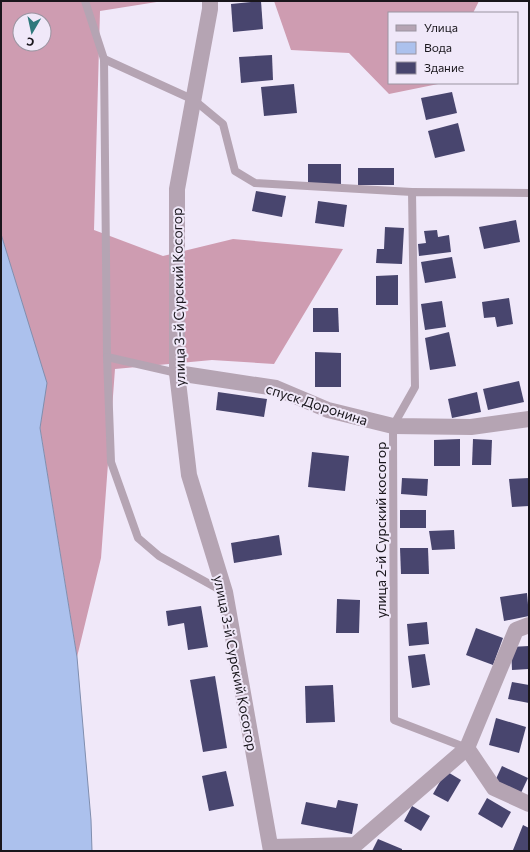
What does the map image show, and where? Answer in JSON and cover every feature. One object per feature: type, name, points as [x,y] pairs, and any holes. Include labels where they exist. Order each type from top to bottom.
[{"type":"street","name":"улица 3-й Сурский Косогор","points":[[210,1],[210,9],[177,189],[177,373],[189,474],[225,592],[271,849]]},
{"type":"street","name":"спуск Доронина","points":[[177,373],[276,388],[328,410],[393,426],[471,427],[529,419]]},
{"type":"street","points":[[271,849],[355,845],[467,748],[516,630],[529,625]]},
{"type":"street","points":[[467,748],[494,788],[529,804]]},
{"type":"lane","points":[[85,1],[104,59],[107,357],[111,462],[138,538],[159,556],[225,592]]},
{"type":"lane","points":[[104,59],[194,100],[222,124],[235,171],[255,183],[412,192],[529,193]]},
{"type":"lane","name":"улица 2-й Сурский косогор","points":[[412,192],[415,387],[393,426],[394,720],[467,748]]},
{"type":"lane","points":[[107,357],[177,373]]},
{"type":"shaded area","points":[[1,1],[163,1],[100,11],[94,230],[163,256],[233,239],[343,249],[274,364],[212,360],[115,369],[101,558],[77,657],[40,428],[46,383],[1,234]]},
{"type":"shaded area","points":[[274,1],[479,1],[474,12],[388,12],[388,84],[438,84],[389,94],[349,53],[291,50]]},
{"type":"water","points":[[1,234],[47,383],[40,428],[77,657],[91,820],[92,851],[1,851]]},
{"type":"building","points":[[261,1],[263,29],[233,32],[231,4]]},
{"type":"building","points":[[272,55],[273,80],[241,83],[239,57]]},
{"type":"building","points":[[294,84],[297,113],[264,116],[261,87]]},
{"type":"building","points":[[452,92],[457,113],[426,120],[421,98]]},
{"type":"building","points":[[458,123],[465,151],[435,158],[428,131]]},
{"type":"building","points":[[308,164],[341,164],[341,184],[308,184]]},
{"type":"building","points":[[358,168],[394,168],[394,185],[358,185]]},
{"type":"building","points":[[256,191],[286,196],[282,217],[252,211]]},
{"type":"building","points":[[318,201],[347,205],[344,227],[315,223]]},
{"type":"building","points":[[516,220],[520,242],[484,249],[479,227]]},
{"type":"building","points":[[385,227],[404,228],[402,264],[376,263],[377,249],[384,249]]},
{"type":"building","points":[[437,230],[438,237],[449,235],[451,252],[419,256],[418,244],[426,243],[424,231]]},
{"type":"building","points":[[452,257],[456,278],[425,283],[421,262]]},
{"type":"building","points":[[398,275],[398,305],[376,305],[376,276]]},
{"type":"building","points":[[509,298],[513,324],[497,327],[495,317],[484,318],[482,302]]},
{"type":"building","points":[[442,301],[446,327],[425,330],[421,304]]},
{"type":"building","points":[[313,308],[338,308],[339,332],[313,332]]},
{"type":"building","points":[[449,332],[456,366],[430,370],[425,338]]},
{"type":"building","points":[[315,352],[341,353],[341,387],[315,387]]},
{"type":"building","points":[[519,381],[524,402],[488,410],[483,389]]},
{"type":"building","points":[[218,392],[267,399],[264,417],[216,410]]},
{"type":"building","points":[[477,392],[481,412],[452,418],[448,399]]},
{"type":"building","points":[[460,439],[460,466],[434,466],[434,440]]},
{"type":"building","points":[[473,439],[492,440],[491,465],[472,465]]},
{"type":"building","points":[[312,452],[349,456],[345,491],[308,487]]},
{"type":"building","points":[[402,478],[428,479],[427,496],[401,494]]},
{"type":"building","points":[[529,478],[529,506],[512,507],[509,479]]},
{"type":"building","points":[[400,510],[426,510],[426,528],[400,528]]},
{"type":"building","points":[[454,530],[455,549],[432,550],[429,531]]},
{"type":"building","points":[[279,535],[282,555],[234,563],[231,543]]},
{"type":"building","points":[[400,548],[428,548],[429,574],[401,574]]},
{"type":"building","points":[[527,593],[529,616],[504,621],[500,597]]},
{"type":"building","points":[[337,599],[360,600],[359,633],[336,633]]},
{"type":"building","points":[[201,606],[208,647],[188,650],[184,623],[168,626],[166,611]]},
{"type":"building","points":[[427,622],[429,644],[409,646],[407,624]]},
{"type":"building","points":[[476,628],[503,638],[493,665],[466,655]]},
{"type":"building","points":[[529,646],[529,669],[512,670],[511,647]]},
{"type":"building","points":[[425,654],[430,685],[412,688],[408,656]]},
{"type":"building","points":[[215,676],[227,748],[203,752],[190,680]]},
{"type":"building","points":[[512,682],[529,685],[529,703],[508,699]]},
{"type":"building","points":[[333,685],[335,722],[306,723],[305,686]]},
{"type":"building","points":[[496,718],[526,727],[519,753],[489,745]]},
{"type":"building","points":[[502,766],[528,778],[520,795],[494,783]]},
{"type":"building","points":[[226,771],[234,806],[209,811],[202,776]]},
{"type":"building","points":[[446,771],[461,780],[448,802],[433,794]]},
{"type":"building","points":[[487,798],[511,812],[502,828],[478,814]]},
{"type":"building","points":[[338,800],[358,804],[352,834],[301,824],[306,802],[336,808]]},
{"type":"building","points":[[412,806],[430,816],[421,831],[404,821]]},
{"type":"building","points":[[523,825],[529,828],[529,851],[515,851],[513,850]]},
{"type":"building","points":[[378,839],[402,849],[402,851],[372,851]]}]
